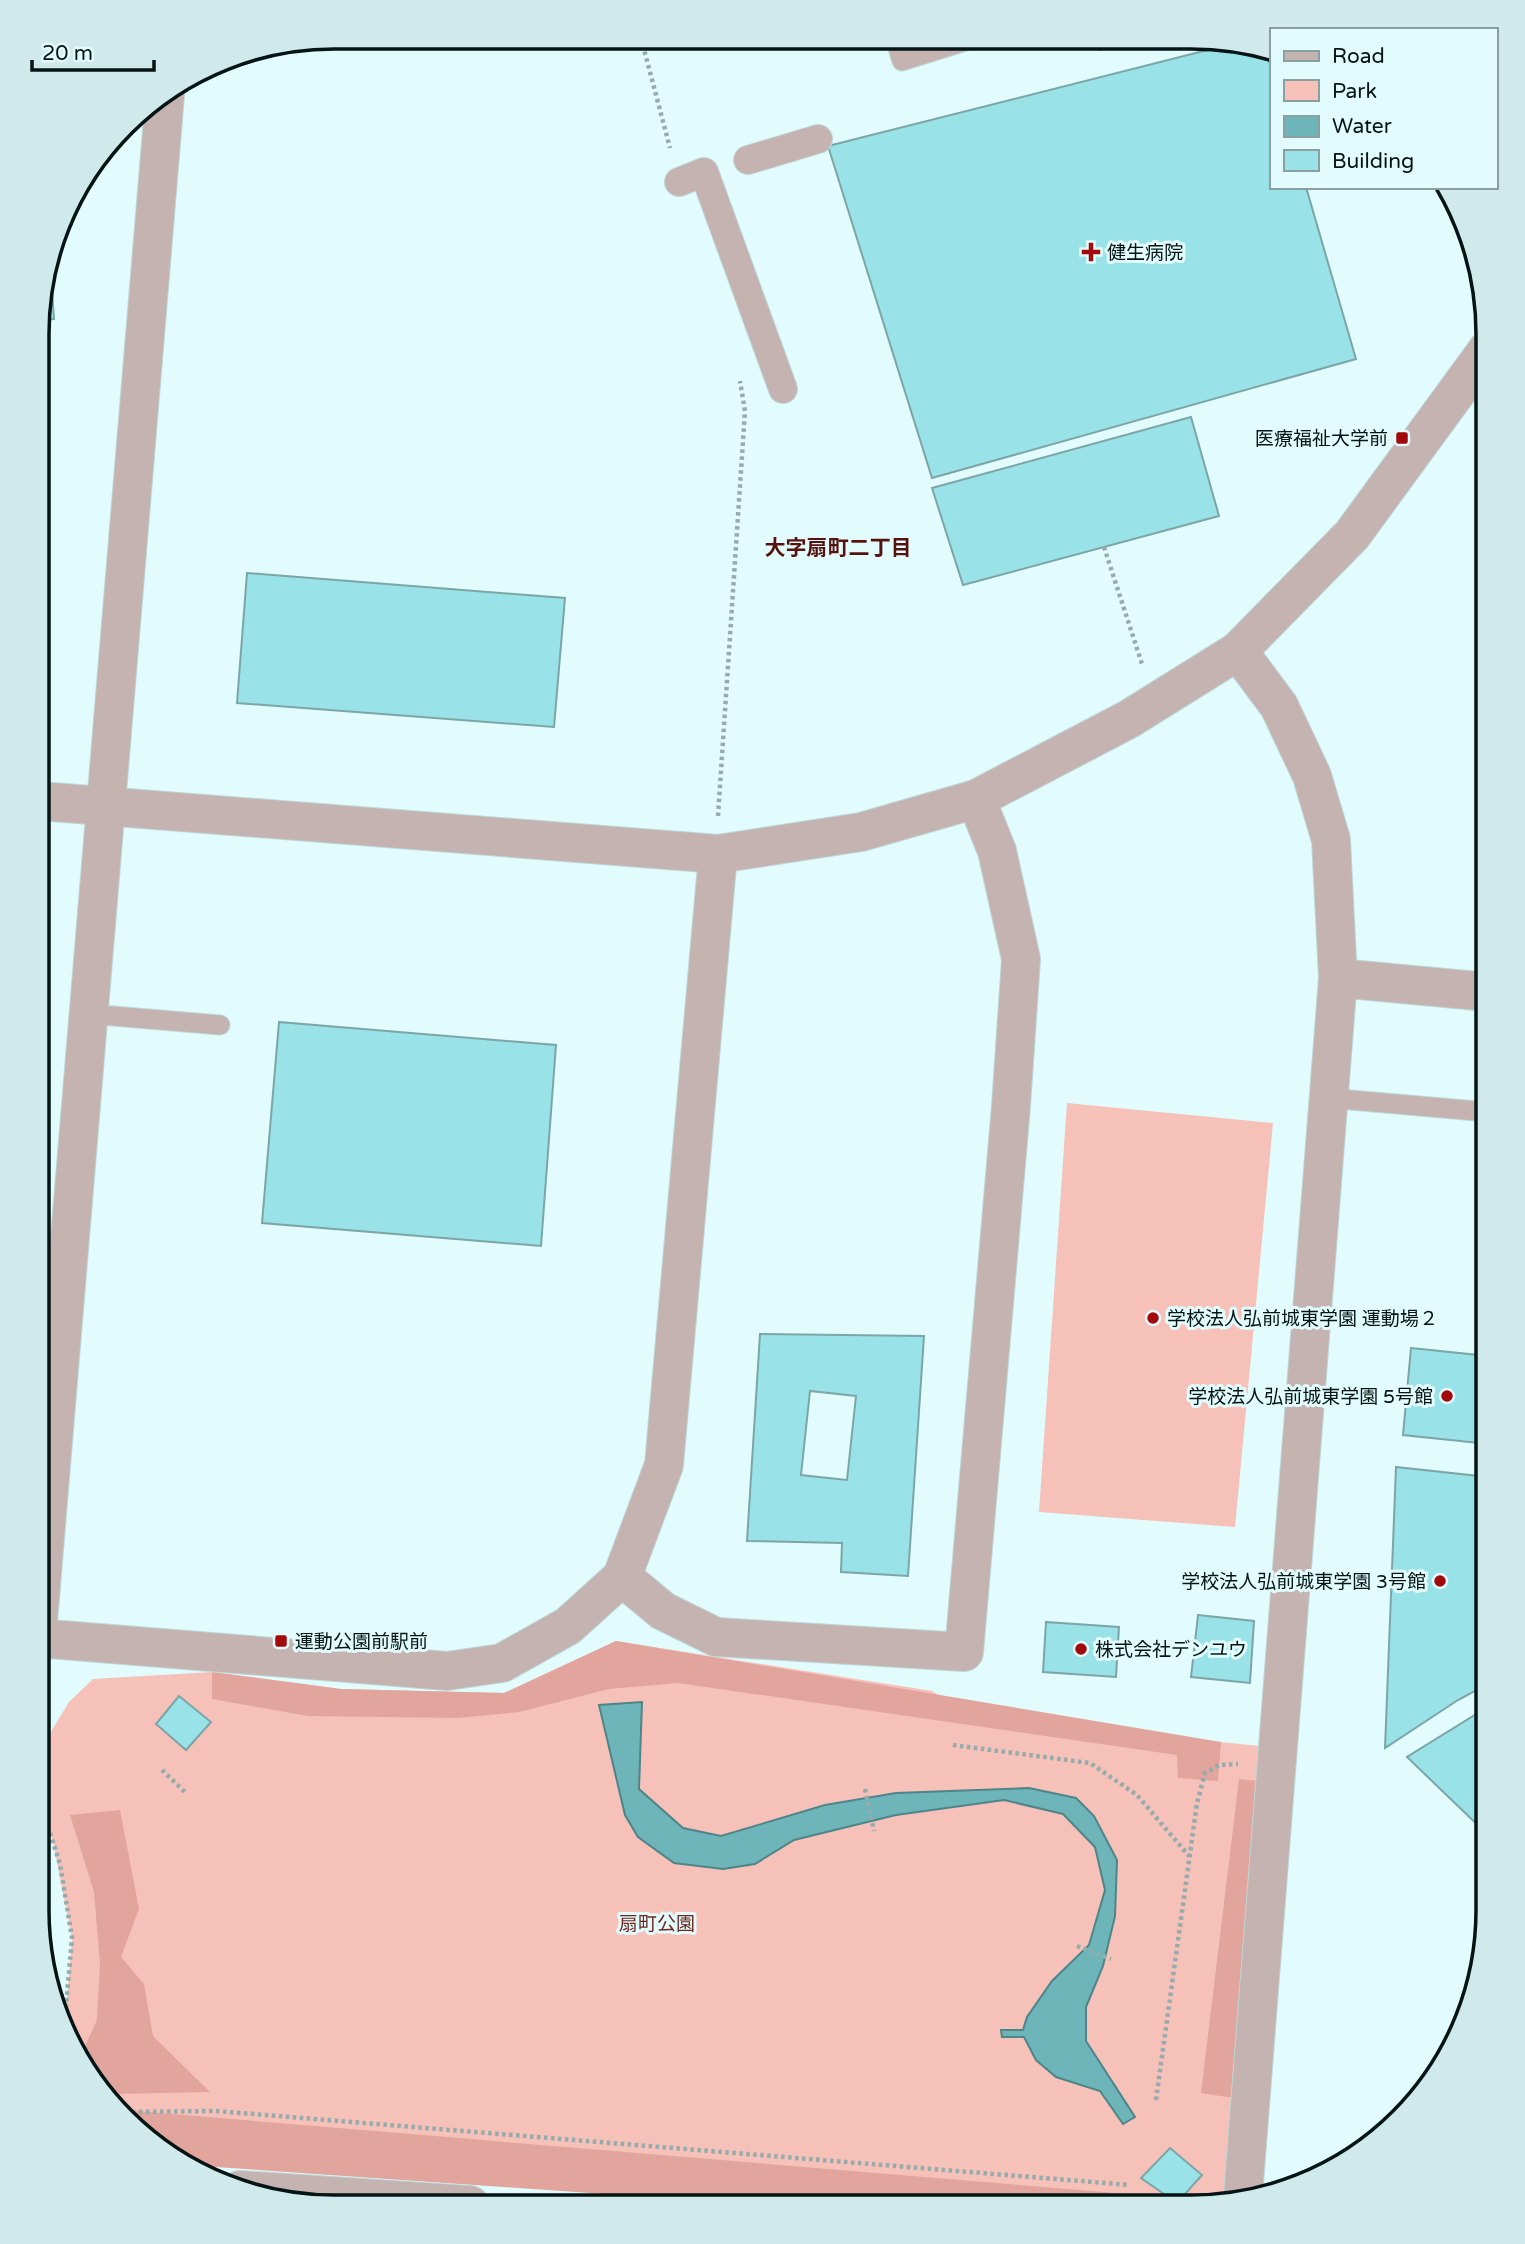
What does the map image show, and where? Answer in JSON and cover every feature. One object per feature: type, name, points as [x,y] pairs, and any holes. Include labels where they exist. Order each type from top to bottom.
[{"type":"street","points":[[49,1394],[89,1014],[164,106]]},
{"type":"street","points":[[748,160],[818,139]]},
{"type":"street","points":[[679,182],[704,172],[783,389]]},
{"type":"street","points":[[49,802],[718,854],[861,832],[976,799],[1129,719],[1237,651],[1352,535],[1476,365]]},
{"type":"street","points":[[1237,651],[1279,706],[1312,776],[1331,840],[1338,978],[1243,2190]]},
{"type":"street","points":[[622,1577],[663,1611],[716,1637],[964,1652],[1010,1120],[1021,959],[997,850],[976,799]]},
{"type":"street","points":[[49,1637],[447,1671],[502,1664],[568,1626],[622,1577],[664,1465],[718,854]]},
{"type":"street","points":[[1338,978],[1476,991]]},
{"type":"lane","points":[[898,49],[902,61],[940,49]]},
{"type":"lane","points":[[89,1014],[220,1025]]},
{"type":"lane","points":[[1328,1098],[1476,1111]]},
{"type":"path","points":[[644,49],[679,182]]},
{"type":"path","points":[[718,854],[718,809],[745,411],[738,375]]},
{"type":"path","points":[[1104,548],[1144,671]]},
{"type":"path","points":[[953,1745],[1042,1754],[1090,1763],[1138,1795],[1190,1856]]},
{"type":"path","points":[[1156,2100],[1190,1856],[1205,1773],[1219,1765],[1278,1766]]},
{"type":"path","points":[[162,1770],[187,1794]]},
{"type":"path","points":[[865,1789],[874,1831]]},
{"type":"path","points":[[49,1830],[60,1864],[72,1938],[66,2006]]},
{"type":"path","points":[[1077,1946],[1111,1959]]},
{"type":"path","points":[[134,2112],[216,2111],[1130,2185]]},
{"type":"green space","name":"学校法人弘前城東学園 運動場２","points":[[1067,1103],[1273,1123],[1235,1527],[1039,1512]]},
{"type":"green space","name":"扇町公園","points":[[616,1641],[932,1691],[973,1717],[1279,1748],[1240,2099],[1226,2193],[686,2195],[178,2148],[146,2124],[120,2098],[97,2068],[78,2036],[66,2006],[72,1938],[49,1830],[49,1735],[69,1702],[93,1679],[212,1672],[341,1689],[504,1693]]},
{"type":"shaded area","points":[[616,1641],[1221,1742],[1218,1781],[1178,1778],[1177,1755],[678,1683],[609,1689],[519,1712],[458,1718],[308,1716],[212,1699],[212,1672],[341,1689],[504,1693]]},
{"type":"shaded area","points":[[1239,1779],[1276,1783],[1240,2099],[1201,2093]]},
{"type":"shaded area","points":[[120,1810],[139,1909],[121,1957],[144,1984],[153,2036],[210,2092],[117,2094],[84,2047],[97,2020],[100,1963],[94,1892],[70,1815]]},
{"type":"shaded area","points":[[133,2111],[1140,2195],[618,2195],[209,2167],[176,2147]]},
{"type":"water","points":[[642,1702],[639,1789],[683,1828],[721,1836],[825,1805],[896,1793],[1029,1788],[1076,1798],[1094,1816],[1117,1860],[1115,1916],[1103,1966],[1086,2007],[1086,2041],[1135,2117],[1123,2124],[1100,2091],[1056,2077],[1036,2060],[1024,2037],[1002,2037],[1001,2030],[1023,2030],[1027,2017],[1052,1981],[1089,1945],[1105,1890],[1095,1847],[1063,1814],[1004,1800],[896,1815],[794,1840],[755,1864],[723,1869],[674,1863],[638,1837],[625,1815],[599,1705]]},
{"type":"building","name":"健生病院","points":[[1208,50],[1246,54],[1269,60],[1270,189],[1307,189],[1356,359],[932,478],[828,146]]},
{"type":"building","points":[[52,291],[54,319],[50,319]]},
{"type":"building","points":[[1191,417],[1219,516],[963,585],[932,488]]},
{"type":"building","points":[[247,573],[565,598],[554,727],[237,703]]},
{"type":"building","points":[[279,1022],[556,1045],[541,1246],[262,1223]]},
{"type":"building","points":[[760,1334],[924,1336],[908,1576],[841,1572],[842,1543],[747,1541]],"holes":[[[810,1391],[856,1396],[847,1480],[801,1475]]]},
{"type":"building","name":"学校法人弘前城東学園 5号館","points":[[1411,1348],[1476,1355],[1476,1443],[1403,1435]]},
{"type":"building","name":"学校法人弘前城東学園 3号館","points":[[1396,1467],[1476,1476],[1476,1690],[1385,1748]]},
{"type":"building","points":[[1198,1615],[1254,1621],[1250,1683],[1191,1677]]},
{"type":"building","name":"株式会社デンユウ","points":[[1046,1622],[1119,1627],[1116,1677],[1043,1672]]},
{"type":"building","points":[[179,1696],[211,1722],[186,1750],[156,1724]]},
{"type":"building","points":[[1476,1714],[1476,1823],[1407,1757]]},
{"type":"building","points":[[1170,2148],[1202,2175],[1184,2195],[1165,2195],[1141,2178]]},
{"type":"place","name":"健生病院","points":[[1091,252]]},
{"type":"place","name":"医療福祉大学前","points":[[1402,438]]},
{"type":"place","name":"学校法人弘前城東学園 運動場２","points":[[1153,1318]]},
{"type":"place","name":"学校法人弘前城東学園 5号館","points":[[1447,1396]]},
{"type":"place","name":"学校法人弘前城東学園 3号館","points":[[1440,1581]]},
{"type":"place","name":"運動公園前駅前","points":[[281,1641]]},
{"type":"place","name":"株式会社デンユウ","points":[[1081,1649]]},
{"type":"district","name":"大字扇町二丁目","points":[[838,548]]}]
